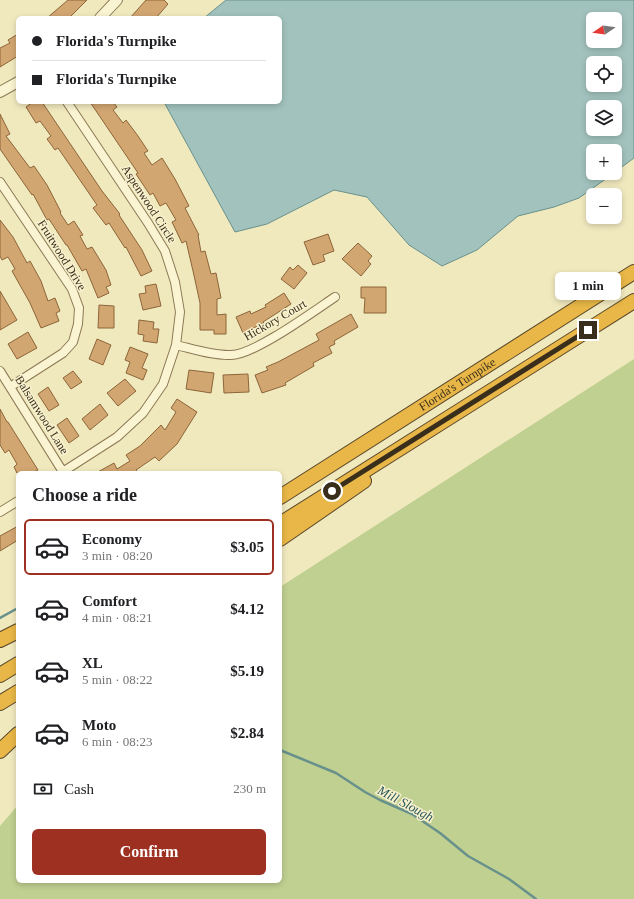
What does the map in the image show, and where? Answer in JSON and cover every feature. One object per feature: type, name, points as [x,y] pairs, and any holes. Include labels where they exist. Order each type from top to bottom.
[{"type":"highway","name":"Florida's Turnpike","points":[[283,494],[634,272]]},
{"type":"highway","name":"Florida's Turnpike","points":[[282,523],[634,301]]},
{"type":"highway","points":[[282,538],[536,363]]},
{"type":"highway","points":[[0,640],[16,632]]},
{"type":"highway","points":[[0,675],[16,665]]},
{"type":"highway","points":[[0,703],[16,693]]},
{"type":"highway","points":[[0,751],[16,736]]},
{"type":"street","points":[[102,16],[117,0]]},
{"type":"street","points":[[0,92],[16,83]]},
{"type":"street","name":"Aspenwood Circle","points":[[64,471],[117,437],[143,413],[163,384],[176,345],[180,312],[175,282],[165,251],[148,223],[67,104]]},
{"type":"street","name":"Fruitwood Drive","points":[[0,182],[72,288],[79,308],[78,324],[73,342],[63,353],[10,387]]},
{"type":"street","name":"Hickory Court","points":[[176,345],[232,356],[257,347],[336,297]]},
{"type":"street","name":"Balsamwood Lane","points":[[0,371],[61,471]]},
{"type":"street","points":[[0,512],[16,502]]},
{"type":"green space","points":[[634,359],[634,899],[0,899],[0,826],[16,807],[16,883],[282,883],[282,586]]},
{"type":"water","points":[[226,0],[634,0],[634,158],[622,167],[622,144],[586,144],[586,180],[604,180],[593,188],[586,188],[586,193],[579,198],[554,207],[518,216],[477,250],[442,266],[409,245],[367,197],[334,190],[267,224],[235,232],[165,104],[282,104],[282,16],[206,16]]},
{"type":"building","points":[[68,0],[87,0],[71,16],[49,16]]},
{"type":"building","points":[[146,0],[164,0],[168,4],[158,16],[132,16]]},
{"type":"building","points":[[16,35],[16,57],[0,67],[0,48],[10,43],[8,40]]},
{"type":"building","points":[[30,104],[43,104],[102,191],[120,214],[119,215],[142,250],[152,271],[141,276],[126,247],[125,248],[109,223],[106,225],[93,208],[97,205],[58,148],[55,150],[47,139],[51,136],[40,121],[36,123],[26,107]]},
{"type":"building","points":[[91,104],[115,104],[117,107],[113,110],[123,123],[126,120],[138,136],[148,151],[144,153],[152,165],[162,158],[175,179],[189,206],[185,208],[199,235],[201,252],[205,251],[211,274],[216,273],[221,298],[217,299],[217,315],[226,314],[226,334],[214,334],[214,330],[200,330],[200,303],[186,241],[182,243],[172,222],[176,220],[166,203],[160,206],[153,193],[150,195],[136,174],[138,173]]},
{"type":"building","points":[[0,114],[10,134],[6,136],[30,168],[34,166],[47,185],[61,212],[60,213],[68,225],[74,221],[83,235],[80,236],[87,249],[92,247],[106,270],[111,285],[106,287],[109,293],[98,298],[86,269],[82,271],[67,245],[49,219],[47,220],[33,194],[32,195],[0,149]]},
{"type":"building","points":[[0,220],[13,237],[27,263],[30,261],[41,281],[48,301],[55,298],[60,311],[56,313],[59,321],[41,328],[30,303],[12,271],[15,269],[8,257],[2,260],[0,256]]},
{"type":"building","points":[[328,234],[334,251],[323,255],[325,261],[313,265],[304,242]]},
{"type":"building","points":[[358,243],[372,256],[368,261],[371,264],[361,276],[342,259]]},
{"type":"building","points":[[298,265],[307,273],[294,289],[281,279],[290,267],[293,270]]},
{"type":"building","points":[[156,284],[161,306],[143,310],[139,294],[146,293],[145,286]]},
{"type":"building","points":[[361,287],[386,287],[386,313],[364,313],[365,298],[361,298]]},
{"type":"building","points":[[0,291],[17,320],[0,330]]},
{"type":"building","points":[[284,293],[291,304],[263,322],[264,323],[243,333],[236,317],[250,311],[251,314],[266,307],[265,305]]},
{"type":"building","points":[[99,305],[114,306],[114,328],[98,328]]},
{"type":"building","points":[[351,314],[358,327],[334,341],[335,344],[329,347],[332,353],[313,363],[314,366],[285,383],[286,385],[262,393],[255,375],[268,370],[266,367],[319,340],[316,334]]},
{"type":"building","points":[[139,320],[154,322],[153,329],[159,329],[157,343],[143,341],[144,335],[138,334]]},
{"type":"building","points":[[28,332],[37,348],[17,359],[8,344]]},
{"type":"building","points":[[97,339],[111,345],[103,365],[89,359]]},
{"type":"building","points":[[130,347],[148,354],[142,368],[147,370],[143,380],[126,373],[130,362],[125,360]]},
{"type":"building","points":[[189,370],[214,373],[211,393],[186,389]]},
{"type":"building","points":[[73,371],[82,382],[71,389],[63,378]]},
{"type":"building","points":[[248,374],[249,392],[224,393],[223,375]]},
{"type":"building","points":[[125,379],[136,391],[118,406],[107,393]]},
{"type":"building","points":[[48,387],[59,405],[49,411],[38,394]]},
{"type":"building","points":[[177,399],[197,412],[177,444],[159,461],[155,457],[137,471],[100,471],[114,463],[117,469],[130,461],[126,455],[140,446],[161,425],[165,430],[176,412],[171,408]]},
{"type":"building","points":[[100,404],[108,415],[90,430],[82,419]]},
{"type":"building","points":[[0,409],[38,470],[16,471],[14,467],[17,464],[9,450],[5,453],[0,445]]},
{"type":"building","points":[[67,418],[79,436],[69,443],[57,425]]},
{"type":"building","points":[[16,527],[16,541],[0,551],[0,536]]},
{"type":"waterway","name":"Mill Slough","points":[[0,618],[16,609]]},
{"type":"waterway","name":"Mill Slough","points":[[282,751],[336,773],[365,792],[412,814],[440,833],[468,856],[509,879],[536,899]]},
{"type":"route","points":[[332,491],[588,330]]}]
